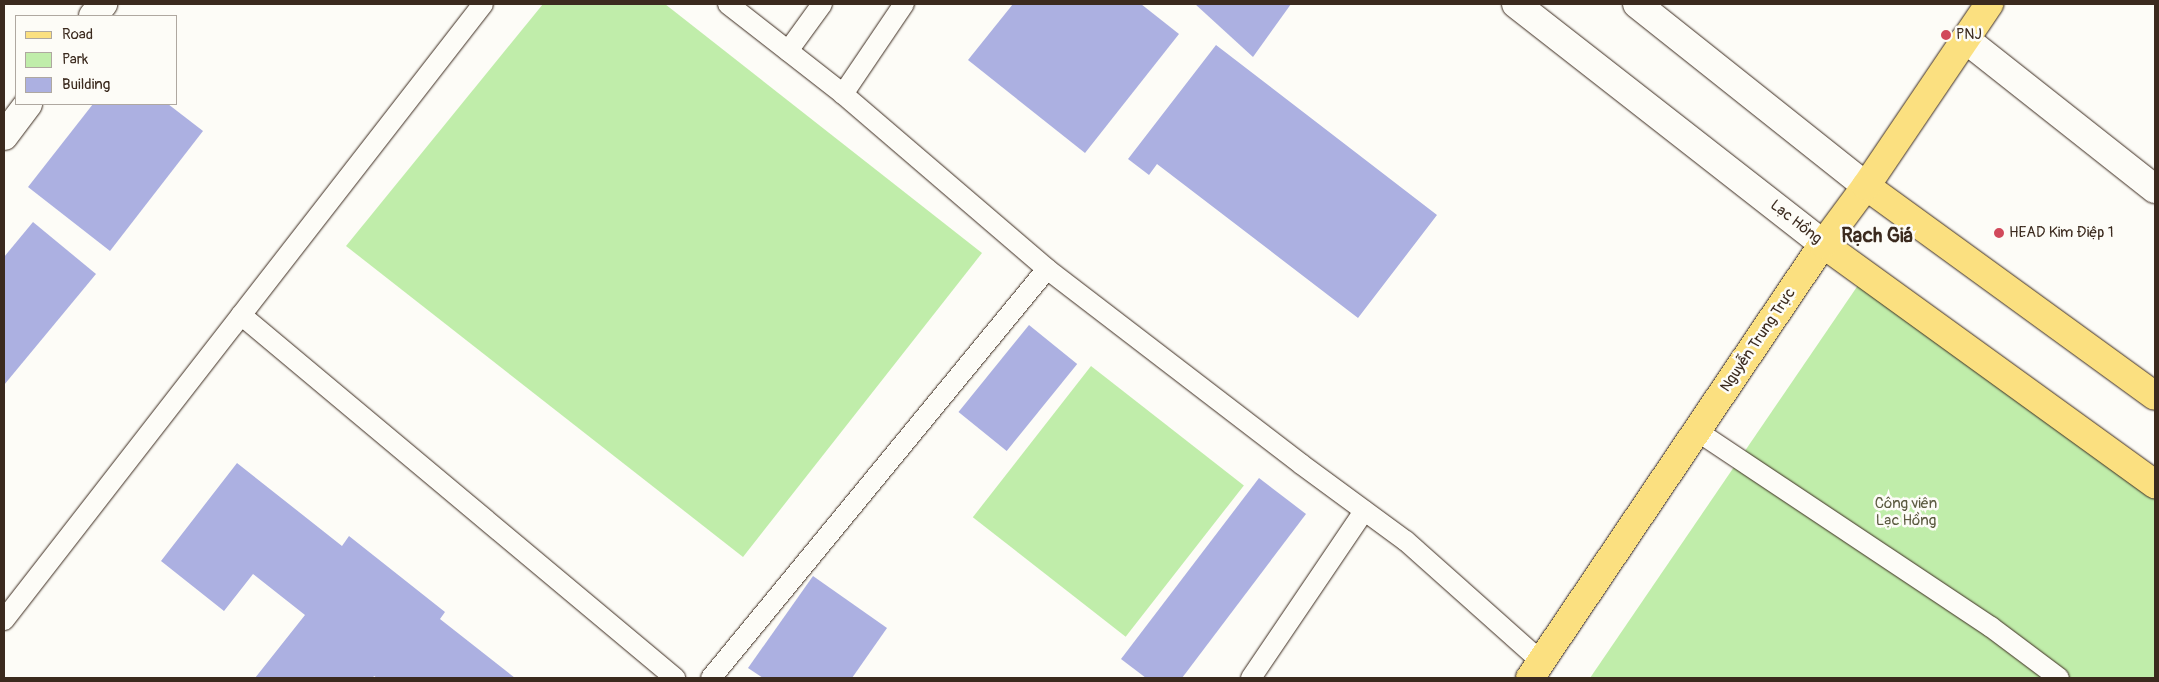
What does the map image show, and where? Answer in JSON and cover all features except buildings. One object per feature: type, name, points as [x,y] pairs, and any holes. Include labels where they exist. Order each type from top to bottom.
[{"type":"main road","points":[[95,15],[103,4]]},
{"type":"main road","name":"Lạc Hồng","points":[[1516,4],[1823,244],[2155,484]]},
{"type":"main road","name":"Nguyễn Trung Trực","points":[[1536,670],[1823,244],[1866,186],[1989,4]]},
{"type":"main road","points":[[1644,6],[1866,186],[2155,396]]},
{"type":"main road","points":[[1965,39],[2155,189]]},
{"type":"main road","points":[[4,136],[27,105]]},
{"type":"lane","points":[[4,620],[483,4]]},
{"type":"lane","points":[[728,4],[843,94],[1047,269],[1406,541],[1536,670]]},
{"type":"lane","points":[[788,51],[822,4]]},
{"type":"lane","points":[[843,94],[904,4]]},
{"type":"lane","points":[[712,678],[1047,269]]},
{"type":"lane","points":[[241,315],[675,678]]},
{"type":"lane","points":[[1697,431],[1991,627],[2059,678]]},
{"type":"lane","points":[[1251,678],[1364,511]]},
{"type":"green space","points":[[543,4],[665,4],[982,253],[743,557],[346,246]]},
{"type":"green space","name":"Công viên Lạc Hồng","points":[[1865,275],[2155,484],[2155,678],[1590,678]]},
{"type":"green space","points":[[1091,366],[1244,485],[1126,637],[973,517]]},
{"type":"place","name":"PNJ","points":[[1946,35]]},
{"type":"place","name":"HEAD Kim Điệp 1","points":[[1999,233]]},
{"type":"district","name":"Rạch Giá","points":[[1877,235]]}]
